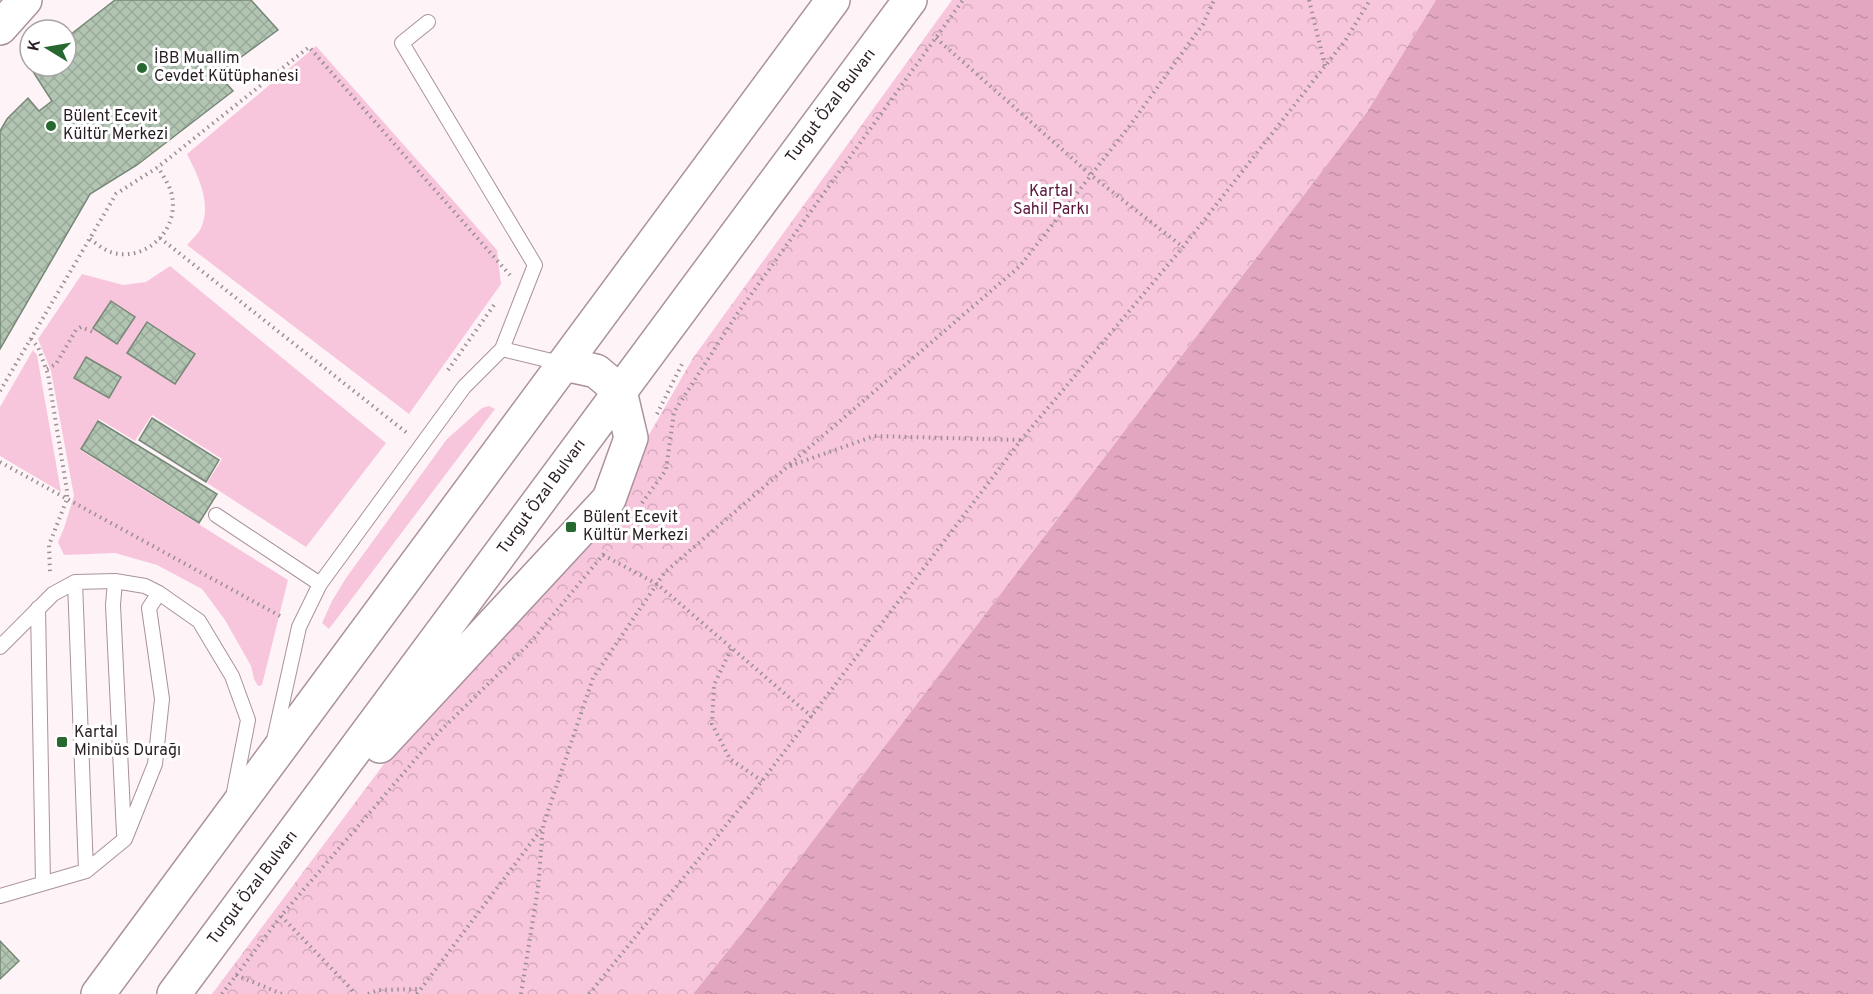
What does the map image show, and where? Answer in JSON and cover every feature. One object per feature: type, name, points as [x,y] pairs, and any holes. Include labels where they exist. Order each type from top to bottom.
[{"type":"main road","points":[[0,28],[25,0]]},
{"type":"main road","points":[[98,994],[833,0]]},
{"type":"main road","name":"Turgut Özal Bulvarı","points":[[174,994],[910,0]]},
{"type":"main road","points":[[265,871],[609,499],[631,438],[621,391],[596,371],[564,364]]},
{"type":"lane","points":[[268,764],[298,627],[320,584],[464,387],[502,349],[535,265],[402,43],[428,22]]},
{"type":"lane","points":[[502,349],[564,364]]},
{"type":"lane","points":[[216,516],[320,584]]},
{"type":"lane","points":[[115,581],[113,605],[124,839]]},
{"type":"lane","points":[[0,647],[53,594],[75,582],[115,581],[145,586],[199,621],[232,676],[248,720],[229,817]]},
{"type":"lane","points":[[75,582],[86,871]]},
{"type":"lane","points":[[0,896],[86,871],[124,839],[155,764],[162,699],[149,608],[159,593]]},
{"type":"lane","points":[[38,608],[43,884]]},
{"type":"path","points":[[521,994],[538,888],[543,826],[593,678],[665,572],[1020,266],[1092,176],[1203,24],[1214,0]]},
{"type":"path","points":[[1309,0],[1325,66]]},
{"type":"path","points":[[589,994],[812,717],[1021,440],[1183,246],[1325,66],[1345,40],[1370,0]]},
{"type":"path","points":[[936,38],[1092,176],[1183,246]]},
{"type":"path","points":[[0,391],[116,194],[158,167],[309,47],[513,279]]},
{"type":"path","points":[[90,239],[98,246],[113,253],[130,254],[145,250],[160,238],[168,228],[173,212],[172,196],[158,167]]},
{"type":"path","points":[[160,238],[421,445]]},
{"type":"path","points":[[445,374],[500,298]]},
{"type":"path","points":[[46,369],[56,364],[76,330],[81,327],[93,332]]},
{"type":"path","points":[[31,339],[38,347],[46,369],[67,499],[48,545],[53,594]]},
{"type":"path","points":[[405,431],[411,422]]},
{"type":"path","points":[[787,467],[874,436],[1021,440]]},
{"type":"path","points":[[0,462],[281,616],[304,574]]},
{"type":"path","points":[[603,555],[657,584],[812,717]]},
{"type":"path","points":[[731,649],[714,685],[712,724],[730,759],[762,781]]},
{"type":"path","points":[[417,994],[543,826]]},
{"type":"path","points":[[281,916],[356,994]]},
{"type":"path","points":[[222,994],[236,975],[282,994]]},
{"type":"path","points":[[368,994],[379,990],[420,989]]},
{"type":"green space","name":"Kartal Sahil Parkı","points":[[952,0],[1436,0],[1367,112],[748,926],[693,994],[212,994],[511,594],[622,482],[693,358]]},
{"type":"green space","points":[[316,46],[497,250],[501,284],[409,414],[187,245],[200,230],[205,211],[202,191],[187,154]]},
{"type":"green space","points":[[170,266],[386,443],[306,547],[207,483],[222,459],[152,415],[135,441],[99,419],[80,450],[288,580],[262,685],[258,686],[251,666],[225,620],[202,589],[157,565],[115,553],[64,555],[58,542],[74,496],[51,371],[38,339],[82,274],[123,285],[146,282]]},
{"type":"green space","points":[[33,350],[37,355],[61,492],[0,456],[0,407]]},
{"type":"green space","points":[[489,406],[495,409],[329,629],[322,623],[346,578],[447,439],[482,408]]},
{"type":"water","points":[[1436,0],[1873,0],[1873,994],[693,994],[748,926],[1367,112]]},
{"type":"building","points":[[115,0],[251,0],[278,30],[218,74],[233,91],[137,165],[90,194],[0,349],[0,131],[7,119],[28,98],[39,111],[52,101],[37,78],[78,78],[78,29]]},
{"type":"building","points":[[111,301],[135,317],[117,344],[93,328]]},
{"type":"building","points":[[147,322],[195,354],[175,384],[127,353]]},
{"type":"building","points":[[86,357],[121,377],[109,398],[74,378]]},
{"type":"building","points":[[152,418],[219,460],[206,482],[139,440]]},
{"type":"building","points":[[98,421],[217,494],[199,523],[81,449]]},
{"type":"building","points":[[0,941],[19,961],[0,979]]},
{"type":"place","name":"İBB Muallim Cevdet Kütüphanesi","points":[[142,68]]},
{"type":"place","name":"Bülent Ecevit Kültür Merkezi","points":[[51,126]]},
{"type":"place","name":"Bülent Ecevi̇t Kültür Merkezi̇","points":[[571,527]]},
{"type":"place","name":"Kartal Minibüs Durağı","points":[[62,742]]}]
